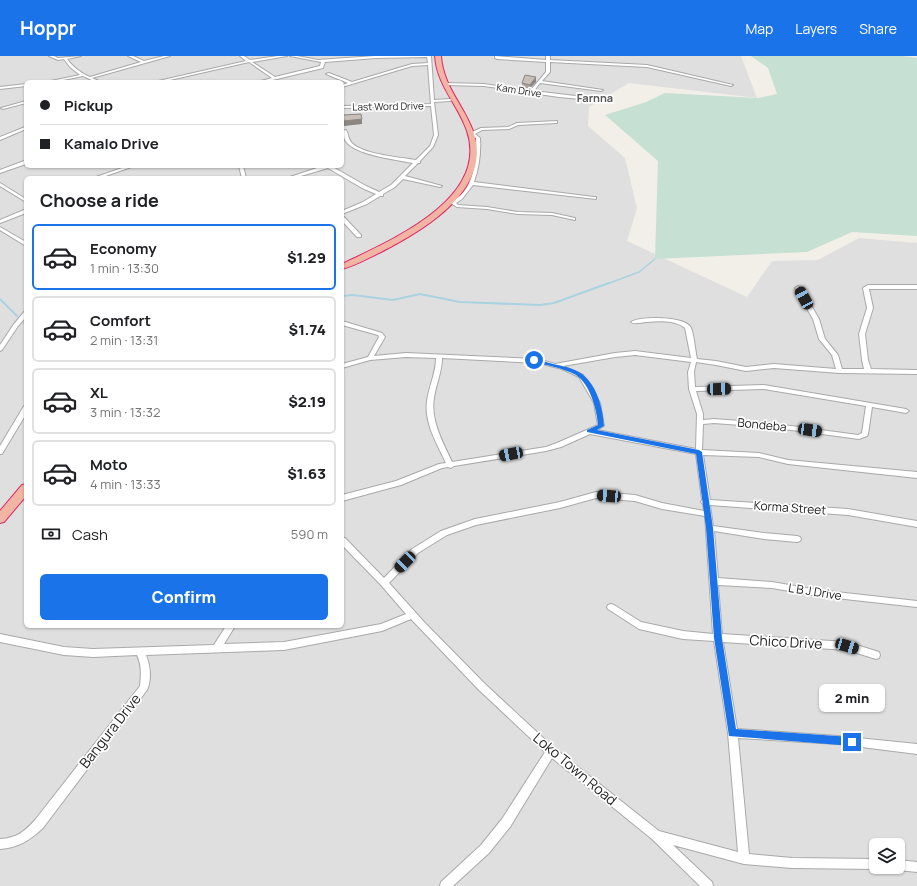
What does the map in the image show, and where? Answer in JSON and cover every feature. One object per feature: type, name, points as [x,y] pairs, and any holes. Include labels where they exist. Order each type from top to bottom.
[{"type":"highway","points":[[344,263],[390,240],[425,219],[444,203],[462,179],[469,163],[470,151],[468,134],[438,75],[435,56]]},
{"type":"highway","points":[[344,266],[396,241],[430,220],[451,203],[467,179],[473,163],[475,151],[472,134],[446,84],[438,62],[438,56]]},
{"type":"highway","points":[[0,519],[24,490]]},
{"type":"highway","points":[[0,528],[24,499]]},
{"type":"street","points":[[51,56],[58,59],[79,56]]},
{"type":"street","points":[[130,56],[143,62]]},
{"type":"street","points":[[91,77],[168,56]]},
{"type":"street","points":[[242,56],[274,80],[321,68],[323,61]]},
{"type":"street","points":[[165,80],[249,61],[285,56]]},
{"type":"street","points":[[292,56],[323,61],[376,57],[429,56],[436,135],[432,146],[402,178],[381,195],[344,212]]},
{"type":"street","points":[[497,56],[497,58],[653,67],[731,85]]},
{"type":"street","points":[[531,92],[548,72],[548,56]]},
{"type":"street","points":[[65,58],[71,66],[83,75],[96,80]]},
{"type":"street","points":[[344,85],[412,65],[430,64]]},
{"type":"street","points":[[328,74],[352,83]]},
{"type":"street","points":[[58,80],[83,75]]},
{"type":"street","points":[[178,77],[183,80]]},
{"type":"street","points":[[540,82],[601,90]]},
{"type":"street","name":"Kam Drive","points":[[446,84],[484,85],[559,96],[592,99]]},
{"type":"street","points":[[0,88],[24,85]]},
{"type":"street","name":"Last Word Drive","points":[[344,107],[433,103],[450,100]]},
{"type":"street","points":[[3,108],[24,103]]},
{"type":"street","points":[[556,122],[517,124],[505,128],[481,129],[474,131],[472,134],[478,138],[479,155],[471,183],[466,193],[451,203],[457,206],[487,208],[522,214],[539,213],[573,219]]},
{"type":"street","points":[[0,139],[24,129]]},
{"type":"street","points":[[345,130],[347,140],[355,147],[364,151],[418,162]]},
{"type":"street","points":[[0,172],[24,163]]},
{"type":"street","points":[[100,176],[120,168]]},
{"type":"street","points":[[295,176],[321,168]]},
{"type":"street","points":[[331,168],[381,195]]},
{"type":"street","points":[[402,178],[440,186]]},
{"type":"street","points":[[471,183],[594,198]]},
{"type":"street","points":[[0,184],[24,200]]},
{"type":"street","points":[[0,222],[24,212]]},
{"type":"street","points":[[344,220],[359,236]]},
{"type":"street","points":[[0,228],[24,243]]},
{"type":"street","points":[[868,371],[865,360],[862,334],[870,308],[866,288],[917,287]]},
{"type":"street","points":[[798,288],[816,319],[822,339],[836,358],[840,371]]},
{"type":"street","points":[[0,349],[16,324],[24,315]]},
{"type":"street","points":[[634,322],[657,320],[686,325],[690,336],[694,360],[691,372],[692,389],[699,408],[699,452],[705,502],[710,528],[718,638],[732,733],[744,859]]},
{"type":"street","points":[[344,324],[380,334],[382,336],[370,358]]},
{"type":"street","points":[[554,365],[627,353],[694,360],[743,369],[774,366],[840,371],[917,372]]},
{"type":"street","points":[[344,365],[370,358],[406,355],[534,360],[554,365],[582,376],[597,403],[601,426],[559,446],[451,466],[441,466],[398,483],[344,497]]},
{"type":"street","points":[[439,357],[440,367],[431,396],[430,409],[432,422],[451,466]]},
{"type":"street","points":[[692,389],[764,387],[906,412]]},
{"type":"street","name":"Bondeba","points":[[700,422],[714,421],[769,425],[859,437],[864,434],[869,405]]},
{"type":"street","points":[[0,452],[24,411]]},
{"type":"street","points":[[589,431],[699,452],[759,455],[788,462],[917,475]]},
{"type":"street","points":[[384,583],[415,551],[444,533],[475,522],[560,505],[596,495],[635,498],[662,506],[707,514]]},
{"type":"street","name":"Korma Street","points":[[705,502],[848,512],[917,524]]},
{"type":"street","points":[[710,528],[796,539]]},
{"type":"street","name":"Loko Town Road","points":[[344,542],[482,687],[551,751],[656,835],[744,859],[792,863],[869,864]]},
{"type":"street","name":"L B J Drive","points":[[713,581],[772,585],[839,596],[917,604]]},
{"type":"street","name":"Chico Drive","points":[[611,607],[634,622],[649,628],[683,635],[828,644],[847,646],[876,655]]},
{"type":"street","points":[[0,638],[64,650],[93,653],[284,646],[306,643],[382,627],[412,614]]},
{"type":"street","points":[[217,648],[230,628]]},
{"type":"street","name":"Bangura Drive","points":[[0,844],[13,844],[27,836],[39,824],[144,687],[146,674],[145,661],[139,651]]},
{"type":"street","points":[[732,733],[838,740],[917,749]]},
{"type":"street","points":[[445,886],[485,849],[506,823],[551,751]]},
{"type":"street","points":[[656,835],[708,886]]},
{"type":"street","points":[[905,866],[917,867]]},
{"type":"shaded area","points":[[0,56],[741,56],[757,98],[629,83],[589,107],[588,126],[625,158],[637,208],[627,241],[747,297],[772,261],[818,260],[859,238],[917,243],[917,886],[0,886]]},
{"type":"green space","points":[[751,56],[903,56],[917,58],[917,236],[852,232],[807,252],[655,259],[658,161],[605,115],[646,102],[665,93],[758,98],[777,94],[768,68]]},
{"type":"building","points":[[525,75],[536,77],[530,85],[522,83]]},
{"type":"building","points":[[361,114],[362,119],[344,121],[344,115]]},
{"type":"waterway","points":[[607,284],[639,272],[655,259]]},
{"type":"waterway","points":[[344,296],[353,295],[393,300],[420,294],[460,302],[540,305],[554,303],[609,283]]},
{"type":"waterway","points":[[0,299],[17,316]]},
{"type":"district","name":"Farnna","points":[[595,98]]},
{"type":"route","points":[[534,360],[564,368],[582,376],[585,379],[597,403],[601,426],[589,431],[676,449],[699,452],[705,502],[710,528],[718,638],[732,733],[789,736],[852,742]]}]
